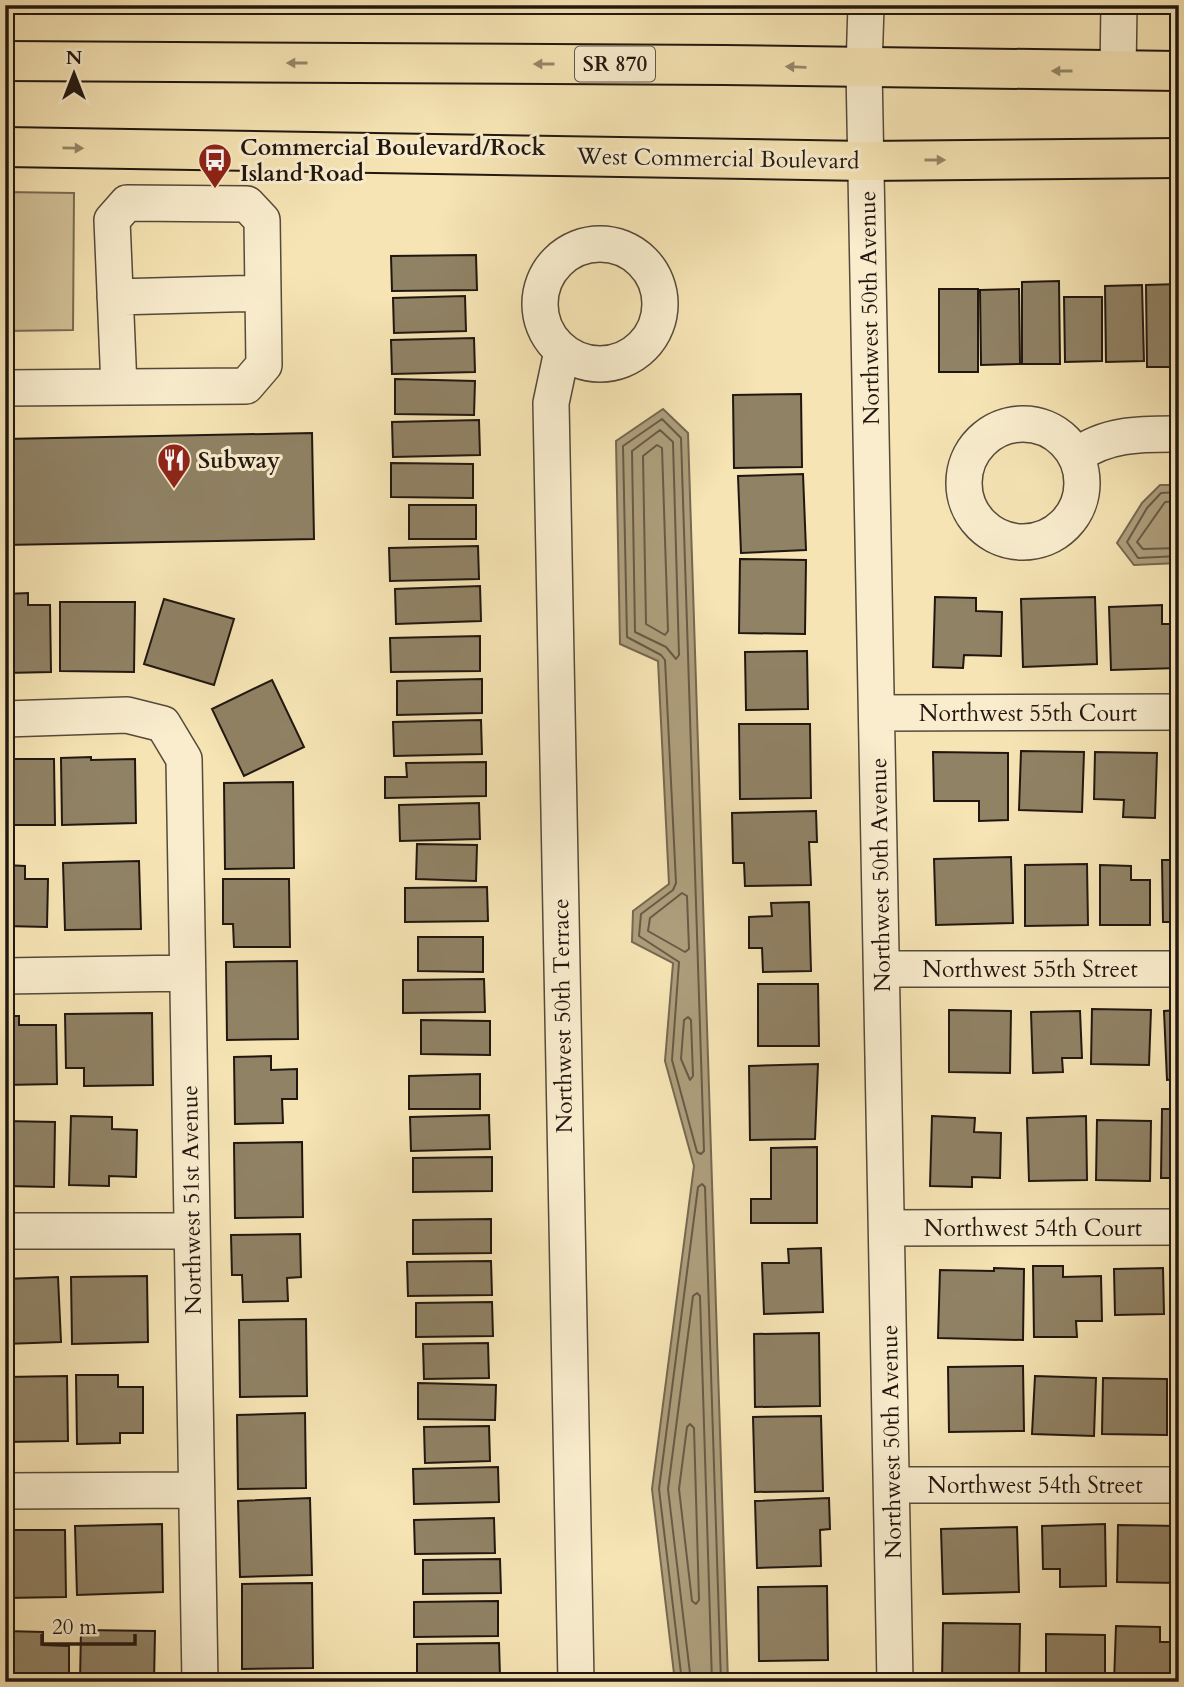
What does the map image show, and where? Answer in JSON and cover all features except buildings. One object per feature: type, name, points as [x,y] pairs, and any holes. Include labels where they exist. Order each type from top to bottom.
[{"type":"highway","name":"SR 870","points":[[5,61],[724,65],[864,69],[1179,71]]},
{"type":"highway","name":"West Commercial Boulevard","points":[[5,147],[866,161],[1179,158]]},
{"type":"street","name":"Northwest 50th Avenue","points":[[866,5],[864,69],[895,1682]]},
{"type":"street","points":[[1118,72],[1119,5]]},
{"type":"street","points":[[118,387],[112,220],[127,203],[128,149]]},
{"type":"street","points":[[5,388],[246,386],[264,365],[262,220],[247,204],[127,203]]},
{"type":"street","points":[[115,298],[263,293]]},
{"type":"street","name":"Northwest 50th Terrace","points":[[562,351],[551,403],[576,1682]]},
{"type":"street","points":[[1076,456],[1094,443],[1121,436],[1179,434]]},
{"type":"street","name":"Northwest 55th Court","points":[[877,713],[1179,712]]},
{"type":"street","name":"Northwest 51st Avenue","points":[[5,719],[127,715],[163,724],[184,759],[200,1682]]},
{"type":"street","name":"Northwest 55th Street","points":[[882,969],[1179,969]]},
{"type":"street","points":[[5,976],[187,973]]},
{"type":"street","name":"Northwest 54th Court","points":[[887,1228],[1179,1227]]},
{"type":"street","points":[[5,1231],[191,1231]]},
{"type":"street","name":"Northwest 54th Street","points":[[892,1485],[1179,1485]]},
{"type":"street","points":[[5,1490],[196,1490]]},
{"type":"shaded area","points":[[5,192],[74,193],[73,330],[5,331]]},
{"type":"water","points":[[663,409],[688,433],[728,1682],[675,1682],[652,1489],[694,1166],[665,1061],[673,963],[632,942],[633,911],[669,884],[658,661],[620,644],[616,441]]},
{"type":"water","points":[[1160,485],[1179,485],[1179,563],[1134,565],[1117,543],[1142,503]]},
{"type":"place","name":"Commercial Boulevard/Rock Island Road","points":[[215,190]]},
{"type":"place","name":"Subway","points":[[174,490]]}]
